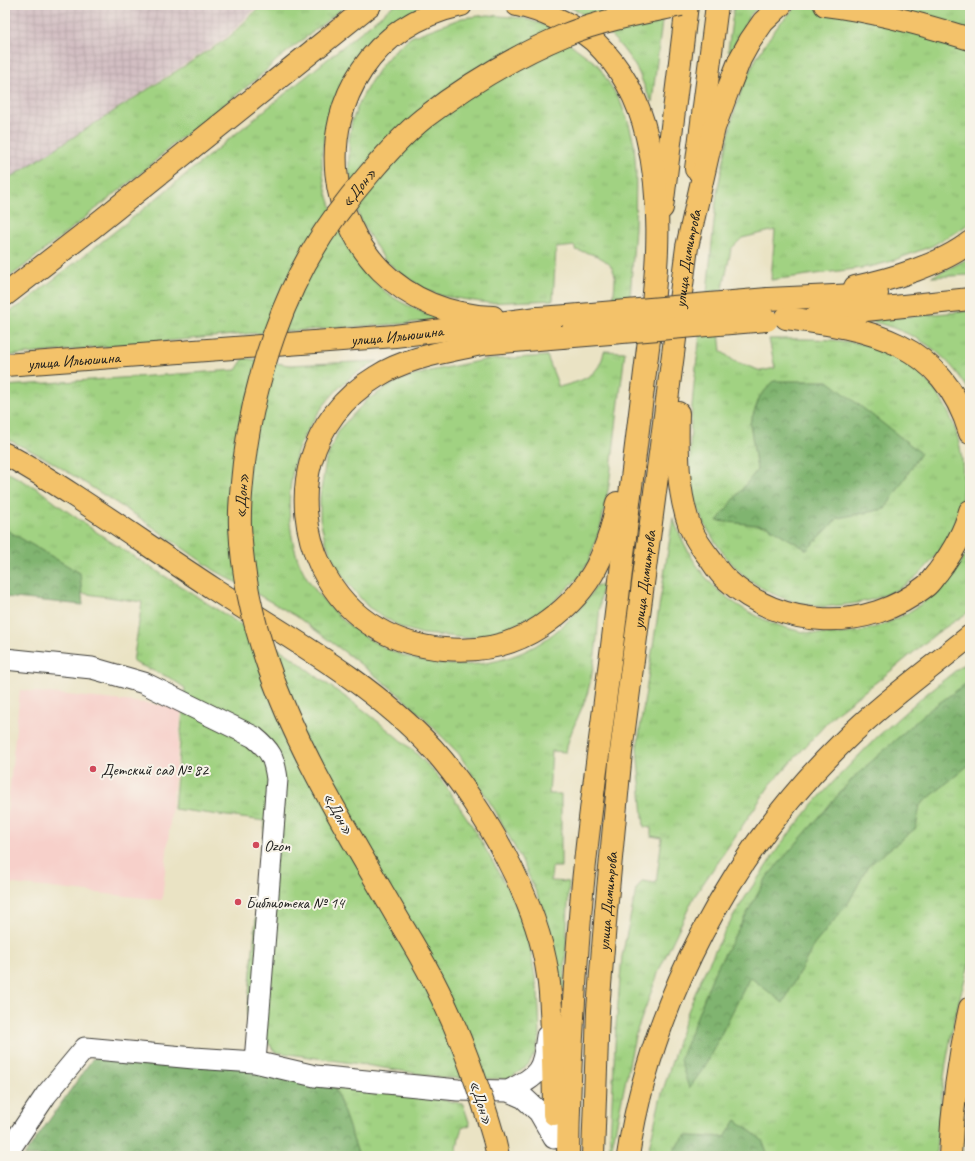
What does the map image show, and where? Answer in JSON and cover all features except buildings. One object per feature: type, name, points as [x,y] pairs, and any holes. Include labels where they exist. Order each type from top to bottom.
[{"type":"main road","points":[[5,295],[93,227],[370,5]]},
{"type":"main road","points":[[461,5],[433,14],[405,28],[379,49],[363,69],[351,89],[342,112],[336,137],[335,164],[337,184],[349,226],[364,251],[378,268],[411,294],[452,311],[480,316],[538,318]]},
{"type":"main road","points":[[517,5],[560,20],[592,39],[617,68],[630,89],[647,137],[654,178],[658,240]]},
{"type":"main road","name":"«Дон»","points":[[496,1147],[476,1079],[450,1014],[432,977],[331,800],[291,722],[268,664],[250,599],[244,565],[240,525],[240,494],[248,431],[261,373],[292,290],[312,252],[333,219],[386,155],[421,121],[454,96],[491,72],[530,52],[566,35],[618,18],[681,5]]},
{"type":"main road","name":"улица Димитрова","points":[[568,1156],[569,1088],[581,904],[596,769],[651,327],[658,240],[687,5]]},
{"type":"main road","name":"улица Димитрова","points":[[593,1156],[598,1010],[621,752],[687,248],[717,5]]},
{"type":"main road","points":[[687,248],[714,128],[729,87],[740,59],[750,41],[764,22],[781,5]]},
{"type":"main road","points":[[825,5],[873,12],[907,20],[970,39]]},
{"type":"main road","points":[[777,309],[875,283],[922,267],[948,256],[970,242]]},
{"type":"main road","points":[[777,309],[867,295],[970,287]]},
{"type":"main road","points":[[777,309],[970,299]]},
{"type":"main road","points":[[777,309],[864,331],[890,340],[916,355],[940,376],[950,388],[959,405],[970,433]]},
{"type":"main road","name":"улица Ильюшина","points":[[5,365],[395,336],[538,318],[777,309]]},
{"type":"main road","name":"улица Ильюшина","points":[[5,377],[386,348],[481,344],[562,337],[777,309]]},
{"type":"main road","points":[[677,325],[677,447],[682,496],[690,527],[700,546],[724,578],[754,600],[788,614],[806,618],[829,620],[853,618],[885,609],[913,595],[928,584],[951,553],[961,536],[970,511]]},
{"type":"main road","points":[[481,344],[424,357],[402,364],[376,376],[358,389],[335,413],[326,425],[316,445],[306,483],[304,502],[312,544],[327,578],[336,592],[349,607],[378,629],[395,638],[424,647],[479,650],[518,639],[554,618],[590,580],[601,560],[615,517],[651,327]]},
{"type":"main road","points":[[5,454],[57,485],[215,590],[361,684],[406,722],[434,750],[460,783],[496,838],[523,890],[533,916],[548,975],[551,1000],[555,1147]]},
{"type":"main road","points":[[628,1156],[644,1080],[654,1045],[696,944],[732,880],[750,853],[790,800],[842,743],[883,706],[970,636]]},
{"type":"main road","points":[[950,1156],[951,1125],[956,1079],[970,1008]]},
{"type":"street","points":[[5,659],[92,668],[144,683],[254,737],[267,748],[275,764],[277,779],[255,1062]]},
{"type":"street","points":[[508,1091],[530,1080],[541,1068],[545,1053],[551,1000]]},
{"type":"street","points":[[5,1156],[46,1095],[85,1048],[255,1062],[315,1076],[458,1090],[508,1091],[524,1098],[539,1112],[555,1147]]},
{"type":"shaded area","points":[[5,5],[259,5],[227,37],[5,181]]},
{"type":"shaded area","name":"Детский сад № 82","points":[[20,690],[182,707],[162,900],[5,883],[5,831]]},
{"type":"green space","points":[[262,5],[347,5],[278,59],[259,77],[179,139],[146,169],[5,280],[5,181],[228,38]]},
{"type":"green space","points":[[394,5],[427,5],[407,15],[389,27],[373,41],[347,74],[337,93],[325,135],[322,150],[324,181],[328,198],[340,230],[351,251],[365,270],[383,290],[393,297],[414,308],[442,319],[400,324],[244,334],[5,356],[5,314],[21,305],[136,215]]},
{"type":"green space","points":[[566,5],[664,5],[652,102],[638,71],[624,50],[598,25],[578,11]]},
{"type":"green space","points":[[734,5],[760,5],[749,16],[731,52],[728,51]]},
{"type":"green space","points":[[798,5],[970,5],[970,223],[932,246],[889,262],[869,267],[771,280],[775,230],[742,238],[731,249],[723,289],[707,293],[717,192],[732,120],[743,85],[757,57],[770,37],[781,22]]},
{"type":"green space","points":[[488,15],[523,18],[547,26],[598,65],[620,101],[629,124],[634,144],[636,172],[635,227],[630,299],[613,300],[615,286],[614,271],[606,261],[594,255],[575,250],[575,246],[556,248],[553,300],[488,303],[442,296],[426,290],[399,272],[384,259],[361,222],[349,170],[349,140],[352,121],[360,101],[370,83],[381,66],[393,52],[411,37],[462,18]]},
{"type":"green space","points":[[970,258],[970,275],[931,277]]},
{"type":"green space","points":[[970,311],[970,392],[950,364],[927,345],[900,331],[867,320]]},
{"type":"green space","points":[[719,332],[721,351],[734,361],[761,371],[775,368],[769,339],[835,340],[873,346],[909,365],[926,380],[940,398],[951,417],[958,439],[962,461],[963,484],[960,507],[958,516],[944,544],[932,561],[911,581],[884,596],[864,602],[818,607],[787,600],[770,592],[754,583],[727,558],[716,543],[698,509],[692,491],[689,474],[692,408],[700,335]]},
{"type":"green space","points":[[604,351],[625,352],[609,485],[601,525],[589,561],[579,577],[551,604],[522,622],[490,634],[468,638],[423,634],[402,628],[368,607],[346,581],[335,564],[325,540],[320,519],[320,497],[326,460],[340,428],[368,399],[399,380],[430,371],[484,360],[547,356],[559,387],[582,380],[594,372],[602,360]]},
{"type":"green space","points":[[244,358],[289,365],[378,361],[360,371],[345,382],[328,400],[313,420],[297,452],[291,481],[289,505],[295,551],[307,578],[329,606],[361,634],[384,647],[408,657],[434,663],[460,665],[486,663],[511,657],[535,646],[553,634],[570,619],[597,585],[602,585],[595,652],[588,691],[570,737],[566,752],[552,751],[549,794],[561,794],[561,867],[552,867],[551,881],[569,882],[564,990],[560,991],[554,948],[543,908],[523,863],[496,812],[459,754],[423,717],[396,692],[296,616],[214,570],[140,518],[47,459],[5,438],[5,386],[236,370]]},
{"type":"green space","points":[[774,381],[828,381],[921,453],[885,509],[838,518],[807,550],[767,526],[717,521],[757,470],[750,423],[760,396]]},
{"type":"green space","points":[[5,471],[38,489],[108,540],[290,656],[365,711],[415,752],[437,775],[473,827],[511,894],[529,941],[538,994],[540,1036],[535,1053],[528,1065],[508,1079],[444,1078],[275,1052],[247,1015],[265,821],[174,809],[185,688],[170,678],[133,662],[142,602],[5,582]]},
{"type":"green space","points":[[673,518],[684,544],[693,560],[716,588],[729,599],[749,612],[793,630],[823,634],[852,633],[881,625],[907,613],[931,596],[953,573],[970,547],[970,611],[937,633],[836,713],[770,785],[694,897],[660,968],[635,1036],[609,1156],[616,1026],[622,956],[636,890],[642,881],[656,883],[662,838],[651,836],[651,828],[644,827],[637,748]]},
{"type":"green space","points":[[5,529],[80,573],[83,605],[5,597]]},
{"type":"green space","points":[[970,659],[970,962],[957,1010],[947,1058],[940,1107],[936,1156],[647,1156],[660,1100],[685,1019],[700,981],[727,927],[746,896],[781,844],[814,803],[838,777],[876,738],[920,699]]},
{"type":"green space","points":[[970,681],[970,764],[920,805],[916,828],[868,866],[849,902],[814,945],[783,1003],[750,977],[704,1068],[689,1088],[680,1060],[714,973],[767,877],[853,778],[929,710]]},
{"type":"green space","points":[[93,1058],[241,1066],[334,1084],[359,1156],[24,1156]]},
{"type":"green space","points":[[331,1088],[397,1093],[463,1104],[470,1125],[462,1128],[456,1156],[355,1156]]},
{"type":"green space","points":[[970,1110],[970,1156],[965,1156]]},
{"type":"green space","points":[[736,1120],[762,1140],[768,1156],[676,1156],[674,1150],[685,1136],[725,1137]]},
{"type":"place","name":"Детский сад № 82","points":[[93,769]]},
{"type":"place","name":"Ozon","points":[[256,845]]},
{"type":"place","name":"Библиотека № 14","points":[[238,902]]}]
